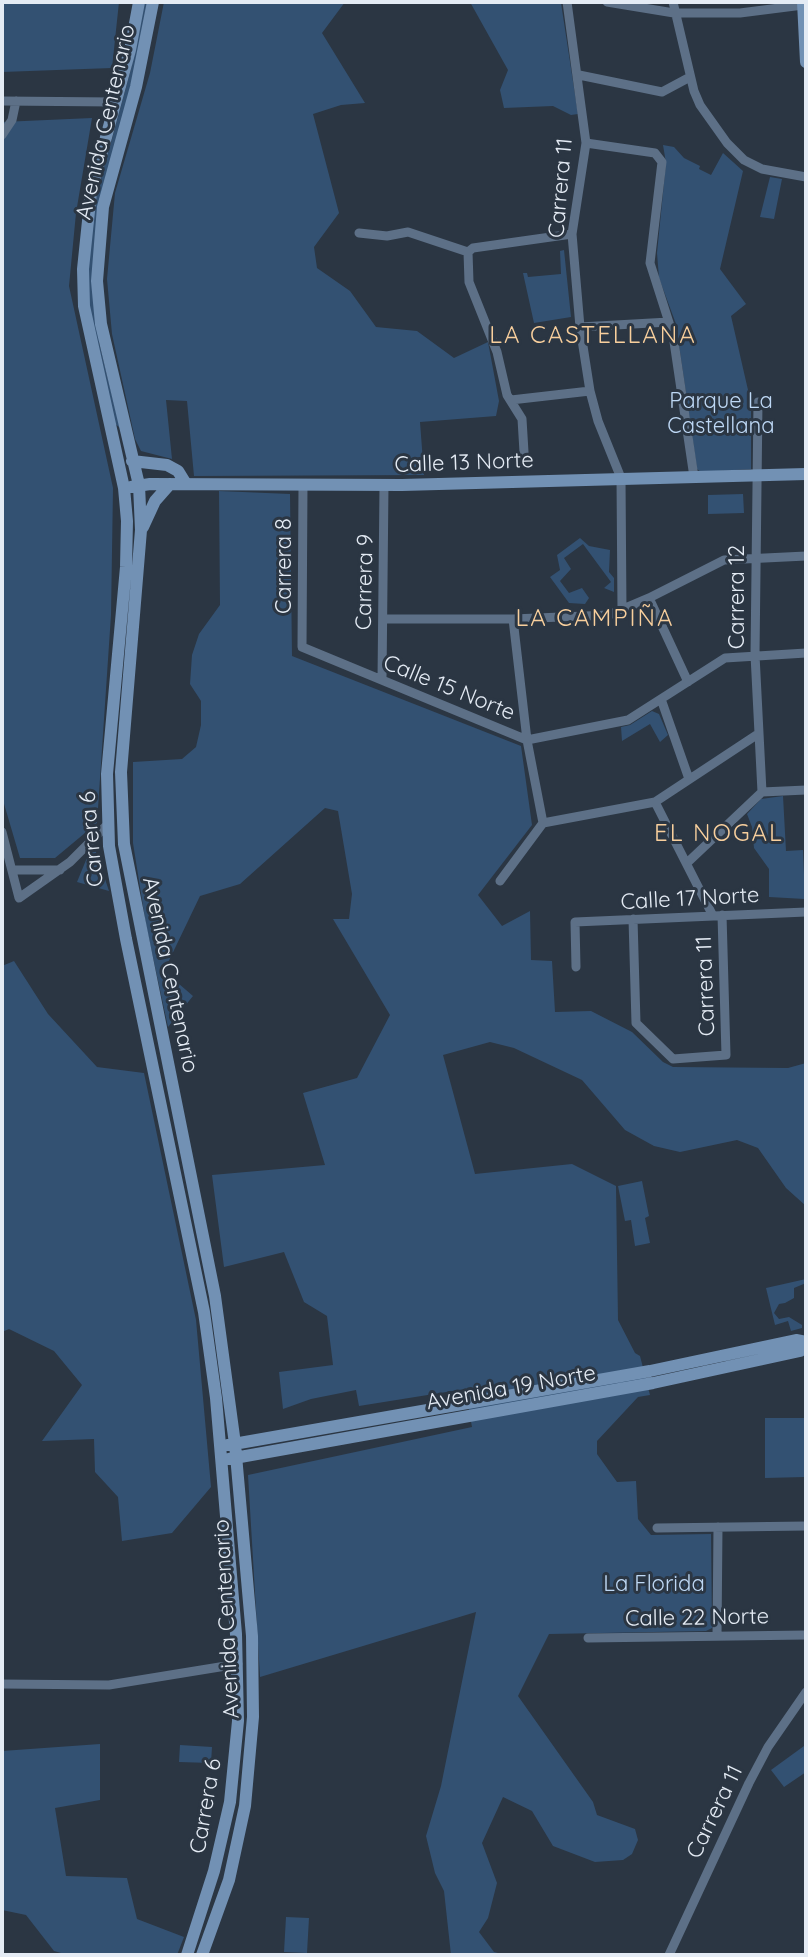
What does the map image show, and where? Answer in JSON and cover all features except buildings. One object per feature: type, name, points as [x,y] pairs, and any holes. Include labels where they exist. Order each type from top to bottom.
[{"type":"main road","name":"Carrera 6","points":[[139,2],[130,50],[91,192],[83,269],[84,306],[124,488],[126,567],[107,774],[109,846],[204,1312],[221,1453],[238,1664],[238,1721],[225,1829],[202,1915],[187,1955]]},
{"type":"main road","name":"Avenida Centenario","points":[[153,2],[136,87],[103,207],[97,268],[101,324],[139,485],[141,530],[121,772],[124,844],[215,1296],[236,1451],[252,1636],[253,1717],[239,1840],[229,1880],[202,1955]]},
{"type":"main road","points":[[803,3],[806,62]]},
{"type":"main road","points":[[132,461],[167,465],[178,471],[186,484]]},
{"type":"main road","name":"Calle 13 Norte","points":[[124,488],[170,484],[384,485],[806,474]]},
{"type":"main road","points":[[141,530],[152,506],[170,484]]},
{"type":"main road","name":"Avenida 19 Norte","points":[[221,1453],[470,1415],[651,1377],[800,1351],[806,1344]]},
{"type":"main road","name":"Avenida 19 Norte","points":[[236,1451],[468,1402],[651,1377]]},
{"type":"street","name":"Carrera 11","points":[[567,2],[586,143],[572,234],[580,327],[598,421],[621,478],[622,611]]},
{"type":"street","points":[[607,2],[740,13],[803,3]]},
{"type":"street","points":[[674,7],[690,77],[700,105],[727,143],[744,160],[762,169],[806,177]]},
{"type":"street","points":[[579,75],[662,92],[690,77]]},
{"type":"street","points":[[2,101],[115,102]]},
{"type":"street","points":[[2,135],[12,120],[16,101]]},
{"type":"street","points":[[586,143],[655,153],[662,162],[650,263],[673,335],[694,477]]},
{"type":"street","points":[[359,233],[387,236],[408,232],[468,252]]},
{"type":"street","points":[[468,252],[492,240],[572,234]]},
{"type":"street","points":[[468,252],[469,282],[497,352],[507,395],[522,419],[524,452]]},
{"type":"street","points":[[580,327],[669,322]]},
{"type":"street","points":[[511,400],[590,391]]},
{"type":"street","name":"Carrera 12","points":[[758,402],[755,655],[762,792]]},
{"type":"street","name":"Carrera 8","points":[[302,647],[303,485]]},
{"type":"street","name":"Carrera 9","points":[[382,680],[384,485]]},
{"type":"street","points":[[383,619],[609,615],[724,560],[806,556]]},
{"type":"street","points":[[649,598],[688,682]]},
{"type":"street","points":[[513,619],[527,740],[543,823]]},
{"type":"street","name":"Calle 15 Norte","points":[[302,647],[527,740],[628,720],[725,658],[806,653]]},
{"type":"street","points":[[661,699],[689,779]]},
{"type":"street","points":[[500,881],[543,823],[655,802],[758,734]]},
{"type":"street","points":[[688,862],[762,792],[806,790]]},
{"type":"street","name":"Carrera 11","points":[[633,919],[636,1023],[673,1059],[726,1055],[718,916],[655,802]]},
{"type":"street","points":[[2,832],[19,898],[60,870],[108,824]]},
{"type":"street","points":[[13,870],[60,870]]},
{"type":"street","name":"Calle 17 Norte","points":[[576,967],[575,922],[806,912]]},
{"type":"street","points":[[657,1528],[806,1526]]},
{"type":"street","points":[[717,1635],[718,1527]]},
{"type":"street","name":"Calle 22 Norte","points":[[588,1638],[806,1635]]},
{"type":"street","points":[[2,1684],[109,1685],[238,1664]]},
{"type":"street","name":"Carrera 11","points":[[669,1955],[749,1783],[768,1747],[806,1692]]},
{"type":"street","points":[[234,1771],[249,1772]]},
{"type":"green space","points":[[2,2],[119,2],[112,68],[2,72]]},
{"type":"green space","points":[[143,2],[150,2],[147,22],[101,206],[99,342],[120,428],[113,422],[88,305],[88,263],[94,205],[131,69]]},
{"type":"green space","points":[[164,2],[345,2],[322,33],[365,103],[341,105],[313,114],[339,213],[314,247],[317,268],[350,291],[376,327],[417,331],[454,358],[488,342],[499,401],[496,416],[420,422],[424,475],[194,476],[187,401],[166,400],[172,459],[141,451],[135,439],[112,334],[107,279],[115,193],[150,73]]},
{"type":"green space","points":[[470,2],[561,3],[578,114],[571,115],[553,106],[504,108],[500,90],[508,70]]},
{"type":"green space","points":[[92,118],[76,213],[69,286],[113,488],[111,615],[97,823],[55,858],[20,858],[2,797],[2,122]]},
{"type":"green space","name":"Parque La Castellana","points":[[663,145],[674,147],[684,158],[711,175],[723,153],[743,171],[720,269],[746,304],[731,316],[751,403],[751,469],[701,472],[697,469],[676,324],[659,278],[657,253],[666,163]]},
{"type":"green space","points":[[770,177],[782,179],[774,219],[760,217]]},
{"type":"green space","points":[[564,250],[571,317],[534,323],[523,273],[527,273],[528,277],[561,274],[560,251]]},
{"type":"green space","name":"La Florida","points":[[219,491],[290,494],[292,656],[521,746],[532,825],[478,895],[502,926],[530,911],[531,960],[552,961],[555,1012],[591,1011],[632,1032],[663,1062],[673,1067],[788,1068],[806,1063],[806,1206],[786,1188],[758,1148],[737,1140],[680,1152],[654,1146],[625,1130],[582,1080],[514,1048],[490,1042],[443,1055],[475,1174],[572,1164],[616,1186],[618,1320],[635,1353],[640,1356],[650,1395],[638,1397],[597,1441],[597,1454],[617,1482],[636,1481],[638,1519],[651,1535],[711,1534],[712,1628],[706,1631],[549,1634],[518,1696],[593,1802],[597,1815],[635,1829],[638,1840],[632,1854],[623,1860],[595,1862],[553,1846],[532,1811],[503,1797],[482,1843],[497,1883],[488,1918],[479,1932],[494,1952],[506,1955],[451,1955],[444,1891],[435,1873],[426,1836],[441,1786],[476,1612],[260,1677],[248,1475],[472,1427],[465,1389],[359,1406],[356,1390],[311,1399],[283,1409],[279,1372],[333,1365],[327,1316],[304,1302],[284,1252],[224,1267],[212,1175],[325,1165],[303,1093],[357,1078],[390,1015],[333,919],[349,919],[352,894],[338,811],[325,808],[240,884],[200,896],[164,971],[193,996],[168,1027],[146,925],[133,843],[133,762],[182,759],[196,747],[201,725],[201,701],[190,684],[192,655],[199,634],[220,605]]},
{"type":"green space","points":[[743,494],[744,513],[708,514],[708,495]]},
{"type":"green space","points":[[580,538],[589,546],[610,550],[609,572],[614,578],[614,592],[604,588],[611,582],[583,544],[564,558],[571,569],[560,581],[569,593],[582,588],[589,598],[585,604],[569,603],[550,577],[560,570],[557,555]]},
{"type":"green space","points":[[652,711],[659,714],[668,735],[660,742],[650,724],[622,741],[621,727]]},
{"type":"green space","points":[[783,796],[786,851],[803,850],[805,899],[769,897],[769,869],[754,848],[747,814],[761,799]]},
{"type":"green space","points":[[93,843],[109,891],[77,882]]},
{"type":"green space","points":[[14,961],[48,1014],[97,1067],[144,1073],[196,1320],[211,1487],[172,1533],[122,1541],[118,1497],[95,1472],[94,1439],[42,1441],[82,1385],[54,1351],[9,1329],[2,1332],[2,966]]},
{"type":"green space","points":[[642,1181],[649,1216],[645,1218],[650,1243],[635,1246],[631,1220],[625,1221],[618,1186]]},
{"type":"green space","points":[[806,1279],[806,1283],[794,1288],[794,1298],[779,1304],[774,1313],[779,1319],[789,1317],[802,1328],[791,1331],[788,1321],[775,1325],[766,1288]]},
{"type":"green space","points":[[765,1418],[804,1418],[805,1477],[765,1478]]},
{"type":"green space","points":[[100,1744],[100,1800],[55,1808],[66,1876],[127,1878],[137,1919],[184,1937],[177,1955],[68,1955],[54,1951],[26,1915],[2,1910],[2,1751]]},
{"type":"green space","points":[[180,1745],[212,1747],[211,1763],[179,1762]]},
{"type":"green space","points":[[804,1746],[806,1772],[784,1787],[771,1770]]},
{"type":"green space","points":[[286,1917],[309,1918],[307,1953],[284,1952]]},
{"type":"district","name":"LA CASTELLANA","points":[[593,336]]},
{"type":"district","name":"LA CAMPIÑA","points":[[595,619]]},
{"type":"district","name":"EL NOGAL","points":[[719,834]]}]
